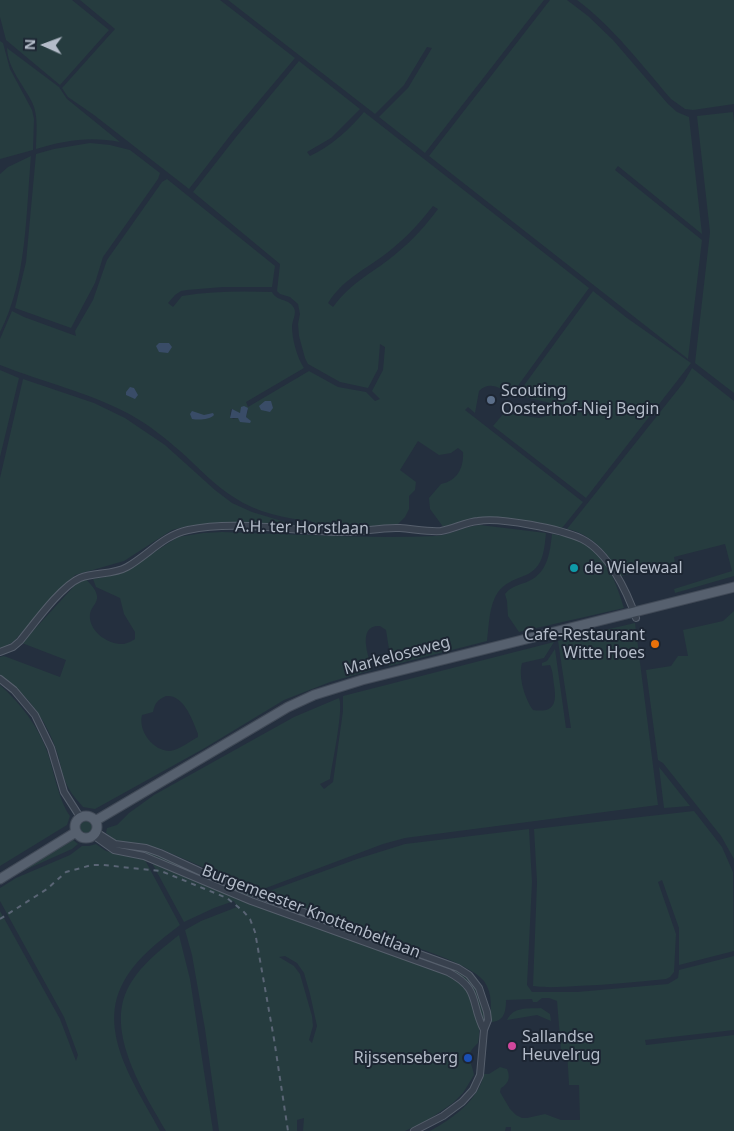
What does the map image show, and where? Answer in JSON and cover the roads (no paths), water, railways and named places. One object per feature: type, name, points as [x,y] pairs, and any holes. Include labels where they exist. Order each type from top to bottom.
[{"type":"main road","name":"Markeloseweg","points":[[96,821],[256,725],[314,695],[362,680],[635,616],[734,587]]},
{"type":"main road","points":[[88,816],[96,821],[95,834],[85,838],[76,832],[76,823],[80,818],[88,816]]},
{"type":"main road","points":[[0,879],[76,832]]},
{"type":"street","name":"A.H. ter Horstlaan","points":[[0,652],[13,647],[20,641],[64,590],[77,579],[91,574],[124,569],[174,534],[188,530],[222,527],[350,532],[398,528],[440,531],[484,520],[526,525],[561,532],[573,535],[589,543],[603,556],[625,592],[635,616]]},
{"type":"street","points":[[0,679],[14,690],[35,715],[51,748],[64,792],[80,818]]},
{"type":"street","name":"Burgemeester Knottenbeltlaan","points":[[95,834],[115,844],[146,848],[160,853],[309,914],[458,968],[469,976],[479,988],[486,1005],[488,1020],[484,1030],[480,1076],[473,1090],[462,1102],[414,1131]]},
{"type":"street","name":"Burgemeester Knottenbeltlaan","points":[[95,834],[114,850],[144,856],[251,901],[448,972],[465,983],[473,993],[479,1021],[484,1030]]},
{"type":"street","points":[[391,951],[394,944]]},
{"type":"water","points":[[159,343],[169,343],[172,347],[168,353],[159,352],[156,346]]},
{"type":"water","points":[[130,387],[134,388],[138,395],[135,399],[126,395]]},
{"type":"water","points":[[265,401],[271,401],[273,408],[270,412],[261,410],[259,406]]},
{"type":"water","points":[[241,407],[248,408],[246,417],[251,421],[250,423],[240,422],[238,418],[230,418],[232,409],[240,413]]},
{"type":"water","points":[[192,411],[204,415],[213,413],[214,415],[207,419],[192,419],[190,414]]},
{"type":"railway","points":[[0,919],[47,889],[66,872],[92,865],[161,871],[227,898],[250,919],[255,932],[288,1131]]},
{"type":"place","name":"Scouting Oosterhof-Niej Begin","points":[[491,400]]},
{"type":"place","name":"de Wielewaal","points":[[574,568]]},
{"type":"place","name":"Cafe-Restaurant Witte Hoes","points":[[655,644]]},
{"type":"place","name":"Sallandse Heuvelrug","points":[[512,1046]]},
{"type":"place","name":"Rijssenseberg","points":[[468,1058]]}]
